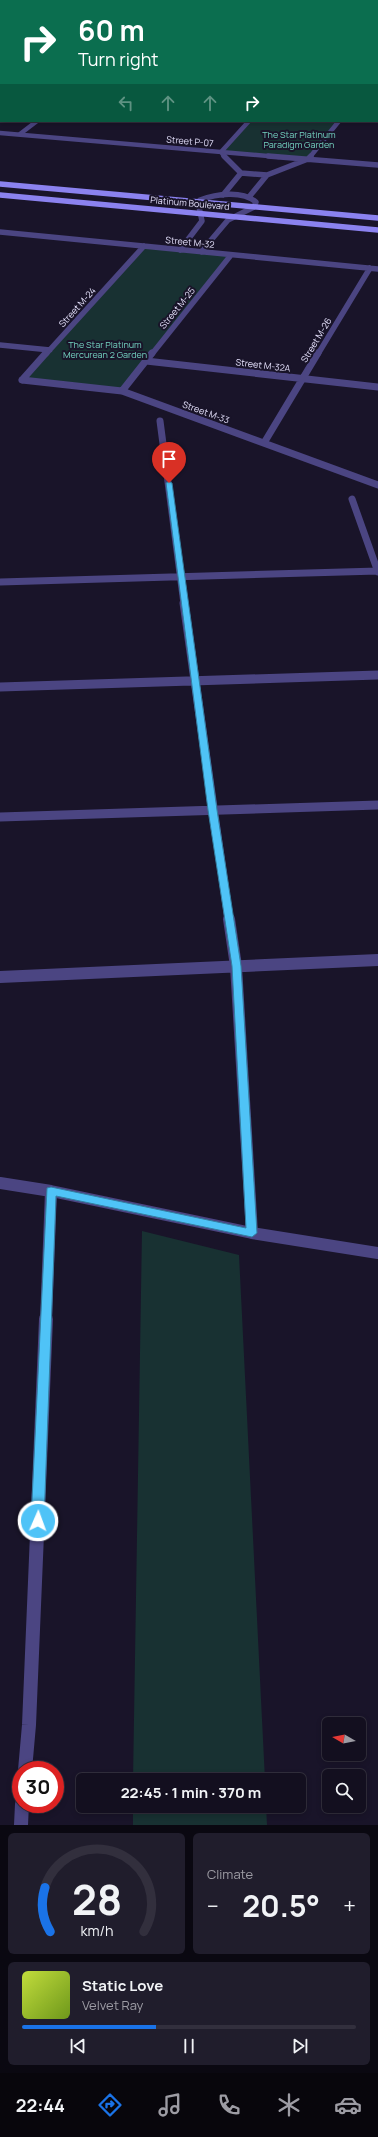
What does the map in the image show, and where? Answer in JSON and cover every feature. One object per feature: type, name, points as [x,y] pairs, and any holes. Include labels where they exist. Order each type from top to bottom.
[{"type":"street","points":[[122,0],[130,0]]},
{"type":"street","points":[[20,134],[36,122]]},
{"type":"street","points":[[248,122],[221,152],[241,173],[267,175],[308,159],[338,122]]},
{"type":"street","name":"Street P-07","points":[[0,133],[378,165]]},
{"type":"street","points":[[223,195],[241,173]]},
{"type":"street","points":[[248,197],[267,175]]},
{"type":"street","name":"Platinum Boulevard","points":[[0,184],[378,218]]},
{"type":"street","name":"Platinum Boulevard","points":[[0,195],[378,230]]},
{"type":"street","points":[[180,250],[202,221],[202,214],[198,202],[205,198],[223,195],[248,197],[256,202],[254,207],[225,223],[201,252]]},
{"type":"street","name":"Street M-32","points":[[0,232],[378,269]]},
{"type":"street","name":"Street M-24","points":[[22,380],[144,246]]},
{"type":"street","name":"Street M-25","points":[[122,391],[231,255]]},
{"type":"street","name":"Street M-26","points":[[264,443],[370,268]]},
{"type":"street","points":[[0,345],[50,350]]},
{"type":"street","name":"Street M-32A","points":[[146,361],[378,387]]},
{"type":"street","name":"Street M-33","points":[[22,380],[122,391],[378,485]]},
{"type":"street","points":[[160,421],[196,681],[212,810],[236,966],[252,1233]]},
{"type":"street","points":[[0,582],[378,571],[352,499]]},
{"type":"street","points":[[0,688],[378,675]]},
{"type":"street","points":[[0,816],[378,805]]},
{"type":"street","points":[[0,977],[378,960]]},
{"type":"street","points":[[0,1183],[51,1191],[252,1233],[378,1253]]},
{"type":"street","points":[[26,1761],[29,1725],[51,1191]]},
{"type":"street","points":[[21,1825],[22,1813]]},
{"type":"green space","name":"The Star Platinum Paradigm Garden","points":[[248,122],[338,122],[308,159],[221,152]]},
{"type":"green space","name":"The Star Platinum Mercurean 2 Garden","points":[[144,246],[231,255],[122,391],[22,380]]},
{"type":"green space","points":[[142,1231],[239,1255],[265,1773],[133,1773]]},
{"type":"green space","points":[[133,1813],[266,1813],[267,1825],[133,1825]]},
{"type":"route","points":[[38,1521],[51,1191],[252,1233],[236,966],[212,810],[169,483]]}]
